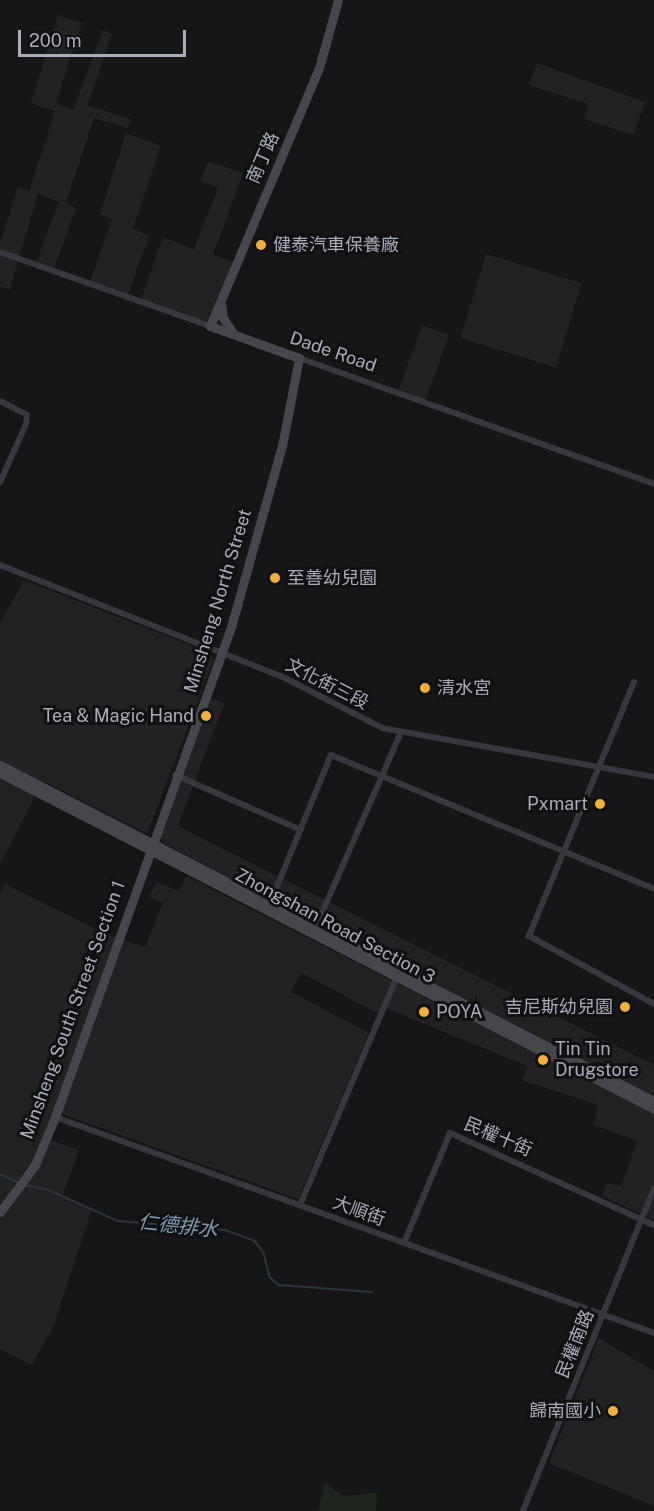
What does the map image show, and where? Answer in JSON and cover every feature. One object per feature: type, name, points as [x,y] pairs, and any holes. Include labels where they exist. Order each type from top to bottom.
[{"type":"street","name":"南丁路","points":[[210,326],[299,118],[338,0]]},
{"type":"street","name":"Dade Road","points":[[0,252],[654,484]]},
{"type":"street","points":[[221,297],[221,314],[235,335]]},
{"type":"street","name":"Minsheng North Street","points":[[149,845],[222,652],[282,446],[299,358]]},
{"type":"street","points":[[0,401],[27,415],[26,424],[0,482]]},
{"type":"street","name":"文化街三段","points":[[0,566],[294,682],[374,725],[401,732],[654,777]]},
{"type":"street","points":[[634,682],[601,768],[529,936],[654,1004]]},
{"type":"street","points":[[314,930],[401,732]]},
{"type":"street","points":[[269,906],[331,755],[654,889]]},
{"type":"street","name":"Zhongshan Road Section 3","points":[[0,765],[149,845]]},
{"type":"street","name":"Zhongshan Road Section 3","points":[[0,773],[269,906],[654,1109]]},
{"type":"street","points":[[175,776],[300,830]]},
{"type":"street","name":"Minsheng South Street Section 1","points":[[0,1212],[25,1181],[55,1117],[149,845]]},
{"type":"street","points":[[300,1205],[397,974]]},
{"type":"street","name":"Zhongshan Road Section 3","points":[[397,974],[654,1101]]},
{"type":"street","name":"大順街","points":[[55,1117],[653,1331]]},
{"type":"street","name":"民權十街","points":[[404,1243],[450,1133],[642,1220]]},
{"type":"street","name":"民權南路","points":[[523,1511],[654,1189]]},
{"type":"street","points":[[642,1220],[654,1225]]},
{"type":"shaded area","points":[[58,15],[82,23],[56,103],[73,110],[103,30],[112,34],[88,105],[132,120],[127,128],[94,118],[66,203],[76,208],[54,269],[36,263],[59,202],[38,194],[10,289],[0,287],[0,242],[18,187],[29,191],[55,111],[31,103]]},
{"type":"shaded area","points":[[537,63],[645,102],[633,135],[584,119],[588,104],[529,85]]},
{"type":"shaded area","points":[[126,133],[161,146],[133,228],[149,236],[127,297],[90,282],[112,219],[100,214]]},
{"type":"shaded area","points":[[208,161],[243,173],[213,255],[233,262],[208,323],[141,300],[163,237],[194,249],[218,188],[200,181]]},
{"type":"shaded area","points":[[486,254],[582,283],[556,367],[460,338]]},
{"type":"shaded area","points":[[422,325],[449,335],[425,401],[398,391]]},
{"type":"shaded area","points":[[24,580],[210,653],[214,659],[147,834],[43,781],[0,864],[0,623]]},
{"type":"shaded area","points":[[211,698],[224,704],[178,826],[654,1065],[654,1096],[163,843],[159,832]]},
{"type":"shaded area","points":[[186,876],[654,1114],[654,1220],[602,1196],[607,1183],[621,1186],[637,1141],[594,1125],[598,1105],[522,1080],[527,1066],[386,1008],[383,1016],[301,973],[291,992],[369,1033],[298,1199],[54,1111],[42,1137],[79,1150],[63,1195],[92,1209],[54,1325],[32,1365],[0,1349],[0,892],[5,884],[113,937],[145,947],[163,903],[149,897],[156,882],[179,891]]},
{"type":"shaded area","name":"歸南國小","points":[[599,1338],[654,1371],[654,1506],[549,1463]]},
{"type":"shaded area","points":[[325,1483],[342,1496],[377,1493],[376,1511],[318,1511]]},
{"type":"waterway","name":"仁德排水","points":[[0,1174],[18,1182]]},
{"type":"waterway","name":"仁德排水","points":[[25,1185],[49,1190],[118,1221],[225,1230],[255,1241],[264,1253],[270,1277],[279,1285],[372,1292]]},
{"type":"place","name":"健泰汽車保養廠","points":[[261,245]]},
{"type":"place","name":"至善幼兒園","points":[[275,578]]},
{"type":"place","name":"清水宮","points":[[425,688]]},
{"type":"place","name":"Tea & Magic Hand","points":[[206,716]]},
{"type":"place","name":"Pxmart","points":[[600,804]]},
{"type":"place","name":"吉尼斯幼兒園","points":[[625,1007]]},
{"type":"place","name":"POYA","points":[[424,1012]]},
{"type":"place","name":"Tin Tin Drugstore","points":[[543,1060]]},
{"type":"place","name":"歸南國小","points":[[613,1411]]}]
